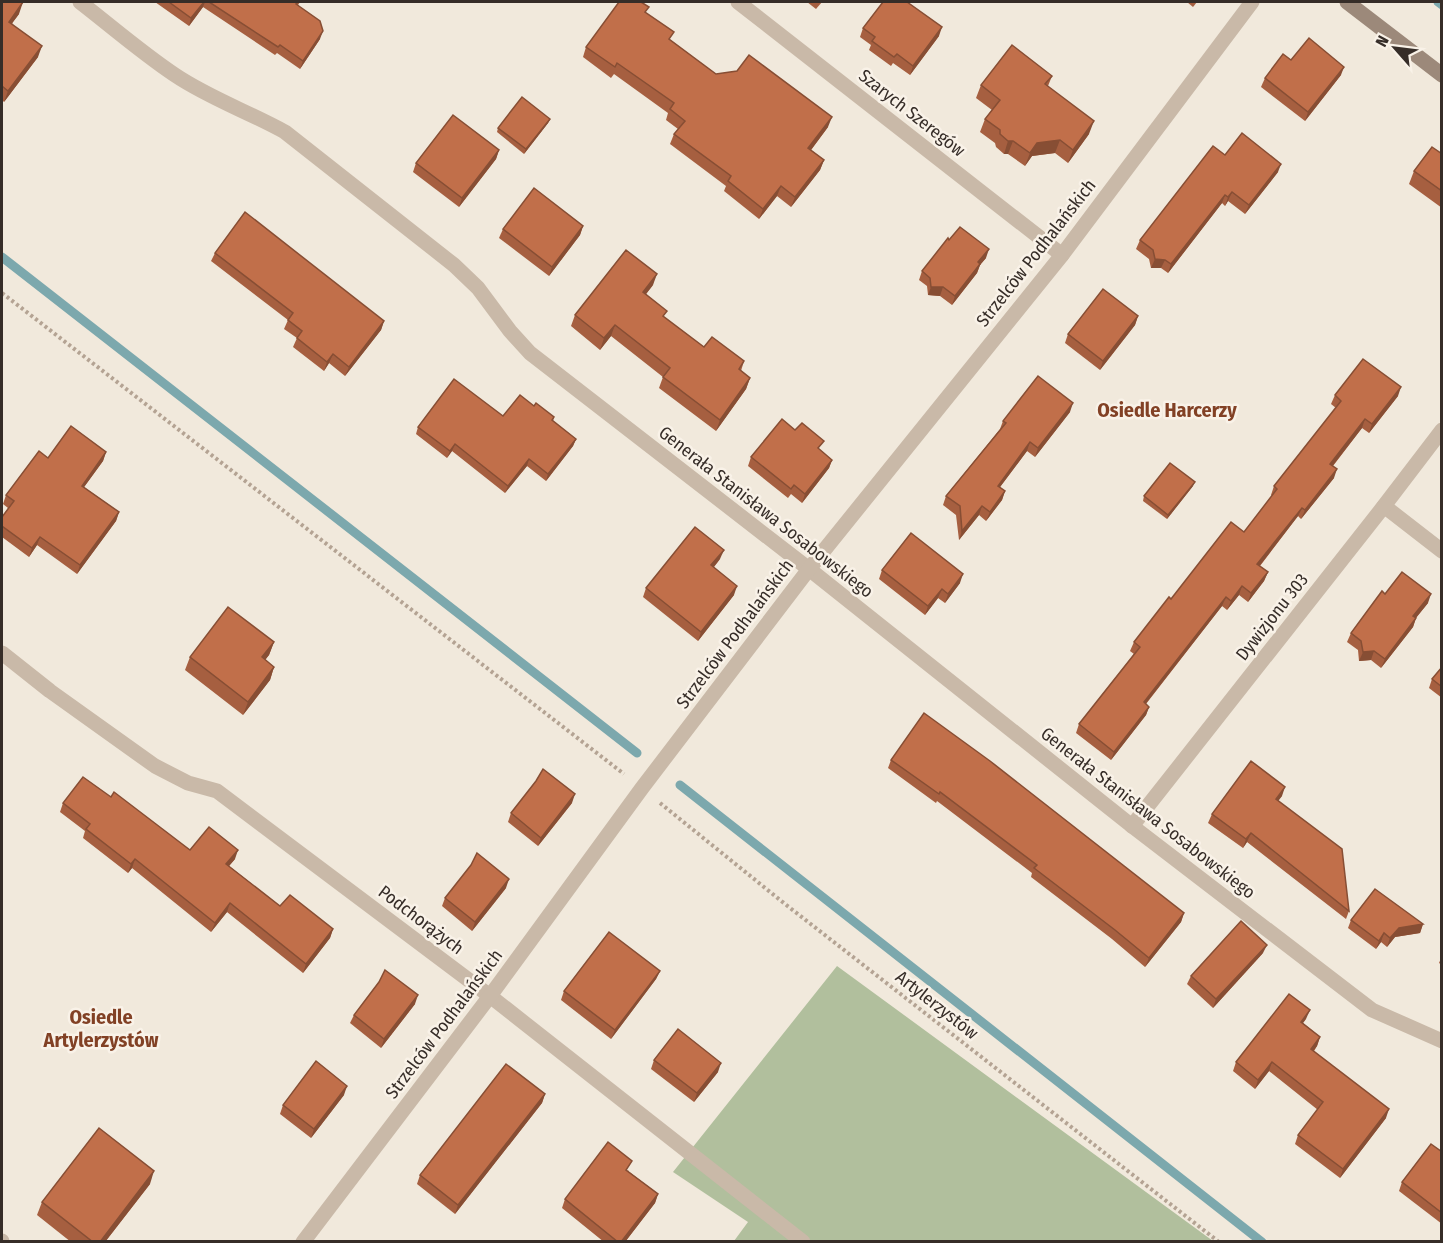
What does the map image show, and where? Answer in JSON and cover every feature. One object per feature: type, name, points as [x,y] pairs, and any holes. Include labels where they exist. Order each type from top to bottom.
[{"type":"street","name":"Generała Stanisława Sosabowskiego","points":[[80,2],[174,75],[208,95],[254,115],[294,140],[454,265],[478,288],[510,331],[530,353],[809,569],[1132,826],[1371,1010],[1442,1041]]},
{"type":"street","name":"Szarych Szeregów","points":[[738,2],[1062,255]]},
{"type":"street","name":"Strzelców Podhalańskich","points":[[303,1242],[490,996],[642,788],[809,569],[1062,255],[1252,2]]},
{"type":"street","points":[[1347,2],[1442,75]]},
{"type":"street","name":"Dywizjonu 303","points":[[1132,826],[1442,430]]},
{"type":"street","points":[[1384,506],[1442,550]]},
{"type":"street","name":"Podchorążych","points":[[2,653],[50,691],[155,766],[188,783],[217,791],[490,996],[803,1242]]},
{"type":"path","name":"Artylerzystów","points":[[2,293],[642,788],[794,911],[1219,1242]]},
{"type":"green space","points":[[837,966],[1213,1241],[734,1241],[748,1222],[673,1172]]},
{"type":"building","points":[[2,2],[23,2],[9,22],[42,46],[8,91],[2,86]]},
{"type":"building","points":[[169,2],[204,2],[191,18]]},
{"type":"building","points":[[209,2],[298,2],[296,4],[320,21],[323,31],[303,61]]},
{"type":"building","points":[[619,2],[641,2],[649,7],[645,12],[674,32],[669,39],[716,74],[737,71],[749,55],[832,117],[808,148],[824,160],[795,197],[781,186],[763,209],[728,181],[731,176],[674,134],[685,121],[670,109],[674,103],[617,63],[615,67],[586,47]]},
{"type":"building","points":[[883,2],[907,2],[942,27],[913,66],[897,54],[894,57],[872,41],[875,37],[863,28]]},
{"type":"building","points":[[1309,38],[1344,67],[1308,112],[1265,78],[1283,54],[1291,60]]},
{"type":"building","points":[[1012,45],[1052,76],[1045,84],[1094,121],[1073,150],[1060,140],[1037,143],[1030,153],[1013,141],[1008,141],[1000,134],[1000,130],[985,119],[1000,100],[981,85]]},
{"type":"building","points":[[522,97],[550,119],[526,149],[498,128]]},
{"type":"building","points":[[453,115],[499,150],[462,198],[416,163]]},
{"type":"building","points":[[1242,133],[1281,164],[1249,205],[1232,192],[1228,197],[1225,195],[1171,264],[1165,260],[1155,259],[1153,250],[1140,240],[1213,146],[1225,155]]},
{"type":"building","points":[[1432,147],[1442,154],[1442,191],[1414,171]]},
{"type":"building","points":[[534,188],[583,226],[552,267],[503,229]]},
{"type":"building","points":[[245,212],[384,321],[349,367],[333,354],[327,362],[297,338],[302,331],[288,320],[293,313],[215,253]]},
{"type":"building","points":[[960,227],[989,249],[955,296],[943,287],[931,287],[930,278],[922,271],[948,238],[949,240]]},
{"type":"building","points":[[626,250],[657,274],[643,292],[667,311],[663,316],[704,347],[712,337],[744,361],[739,369],[750,378],[720,420],[663,377],[670,368],[615,325],[604,338],[575,315]]},
{"type":"building","points":[[1103,289],[1138,316],[1103,361],[1068,334]]},
{"type":"building","points":[[1363,359],[1401,387],[1372,424],[1365,419],[1330,464],[1337,469],[1305,510],[1302,508],[1257,564],[1268,572],[1251,593],[1242,586],[1231,601],[1226,597],[1144,702],[1149,707],[1114,752],[1079,724],[1140,647],[1134,642],[1231,522],[1244,532],[1277,489],[1274,486],[1341,401],[1335,395]]},
{"type":"building","points":[[1038,376],[1073,403],[1038,448],[1030,442],[998,486],[1005,491],[990,512],[982,506],[962,531],[960,506],[946,496],[1006,423],[1003,421]]},
{"type":"building","points":[[454,379],[503,416],[520,395],[534,406],[536,403],[554,417],[552,420],[576,439],[548,474],[529,459],[508,486],[455,444],[450,451],[418,427]]},
{"type":"building","points":[[782,419],[795,430],[802,423],[824,441],[818,448],[832,460],[805,494],[794,485],[791,489],[751,457]]},
{"type":"building","points":[[71,426],[106,452],[82,486],[119,512],[80,565],[40,537],[32,548],[2,526],[2,517],[14,501],[6,495],[39,451],[48,458]]},
{"type":"building","points":[[1170,463],[1195,482],[1168,515],[1144,496]]},
{"type":"building","points":[[695,527],[724,550],[711,565],[737,586],[701,632],[646,588]]},
{"type":"building","points":[[911,533],[963,574],[948,594],[942,589],[928,606],[882,570]]},
{"type":"building","points":[[1402,572],[1431,594],[1413,616],[1416,618],[1385,659],[1374,651],[1363,652],[1361,641],[1351,633],[1382,591],[1385,594]]},
{"type":"building","points":[[228,607],[274,642],[262,657],[274,667],[248,702],[190,657]]},
{"type":"building","points":[[1442,667],[1442,687],[1432,679]]},
{"type":"building","points":[[924,713],[990,761],[1184,913],[1149,958],[1034,868],[1037,865],[940,792],[939,794],[891,760]]},
{"type":"building","points":[[1251,761],[1285,787],[1276,799],[1342,849],[1349,911],[1251,833],[1246,839],[1212,814]]},
{"type":"building","points":[[543,769],[575,794],[541,838],[511,813]]},
{"type":"building","points":[[83,777],[111,797],[114,792],[190,850],[209,827],[238,850],[226,864],[280,906],[290,895],[333,929],[306,964],[230,903],[215,923],[135,859],[131,864],[86,829],[90,824],[63,803]]},
{"type":"building","points":[[477,853],[509,879],[475,922],[445,898],[471,865]]},
{"type":"building","points":[[1375,889],[1423,924],[1399,928],[1390,938],[1384,933],[1379,941],[1351,920]]},
{"type":"building","points":[[1241,921],[1267,945],[1216,999],[1191,976]]},
{"type":"building","points":[[609,932],[660,971],[615,1030],[564,991]]},
{"type":"building","points":[[385,970],[418,995],[384,1039],[354,1015],[379,982]]},
{"type":"building","points":[[1289,994],[1310,1010],[1301,1022],[1320,1037],[1311,1049],[1389,1109],[1343,1169],[1298,1135],[1323,1102],[1272,1062],[1258,1080],[1236,1062]]},
{"type":"building","points":[[678,1029],[721,1063],[697,1093],[654,1060]]},
{"type":"building","points":[[316,1061],[347,1086],[314,1129],[283,1105]]},
{"type":"building","points":[[506,1064],[545,1094],[458,1205],[420,1175]]},
{"type":"building","points":[[99,1128],[154,1171],[100,1242],[93,1242],[42,1202]]},
{"type":"building","points":[[608,1142],[632,1161],[626,1170],[658,1194],[621,1242],[618,1242],[565,1199]]},
{"type":"building","points":[[1431,1144],[1442,1152],[1442,1213],[1402,1182]]},
{"type":"waterway","points":[[1438,2],[1442,5]]},
{"type":"waterway","points":[[2,257],[637,753]]},
{"type":"waterway","points":[[680,785],[1262,1242]]},
{"type":"district","name":"Osiedle Harcerzy","points":[[1167,410]]},
{"type":"district","name":"Osiedle Artylerzystów","points":[[101,1028]]}]
